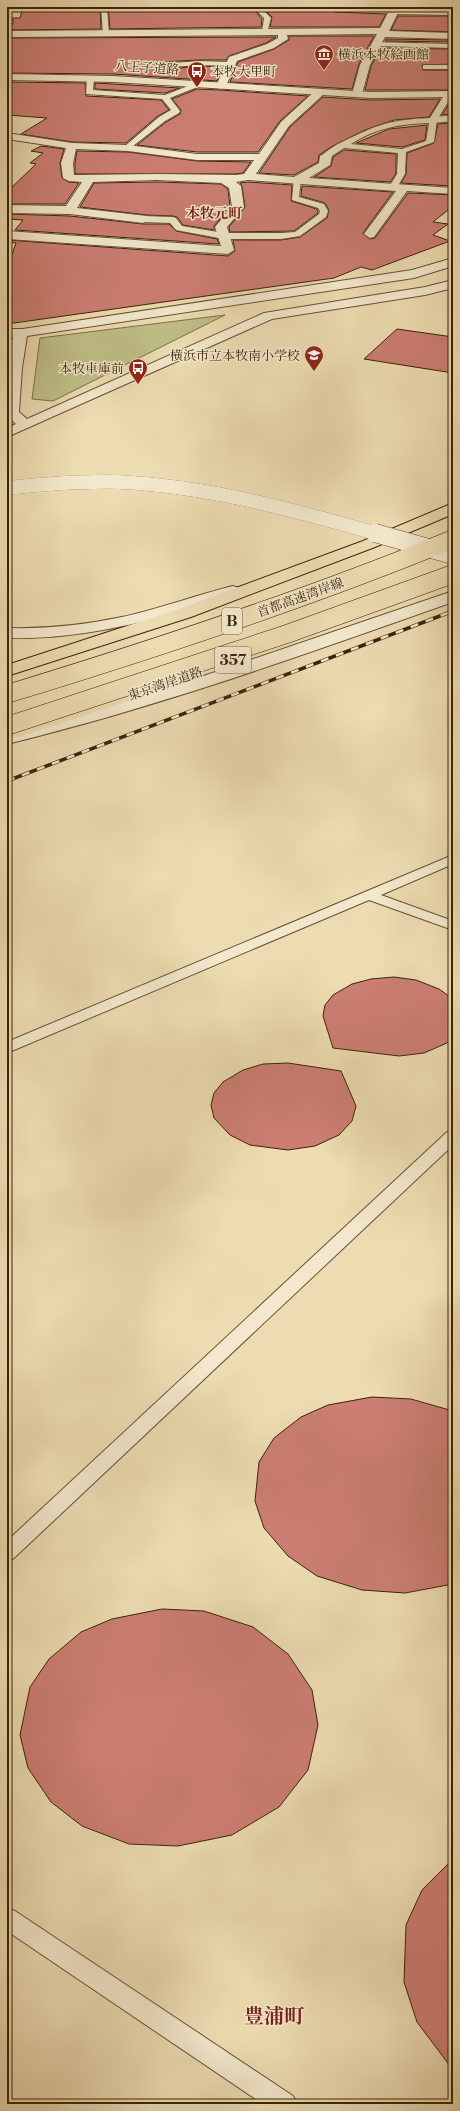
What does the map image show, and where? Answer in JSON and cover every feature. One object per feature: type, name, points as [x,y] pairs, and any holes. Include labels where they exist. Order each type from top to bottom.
[{"type":"highway","points":[[7,671],[185,613],[369,544],[453,508]]},
{"type":"highway","name":"首都高速湾岸線","points":[[7,694],[209,629],[321,590],[453,539]]},
{"type":"highway","name":"東京湾岸道路","points":[[7,736],[233,660],[366,609],[453,570]]},
{"type":"highway","name":"首都高速湾岸線","points":[[7,726],[227,655],[363,608],[453,574]]},
{"type":"street","points":[[357,94],[365,65],[394,10]]},
{"type":"street","points":[[221,86],[230,64],[239,56],[265,50],[276,44],[283,39],[284,36],[282,32]]},
{"type":"street","points":[[7,34],[383,32],[453,36]]},
{"type":"street","name":"八王子道路","points":[[7,77],[90,78],[357,94],[451,94]]},
{"type":"street","points":[[248,177],[286,124],[320,92]]},
{"type":"street","points":[[433,120],[453,118]]},
{"type":"street","points":[[7,136],[72,146],[128,148],[197,157],[261,157]]},
{"type":"street","points":[[72,146],[67,163],[69,178],[89,180],[121,177],[170,177],[226,181],[248,177],[453,191]]},
{"type":"street","points":[[297,180],[324,165],[326,156]]},
{"type":"street","points":[[70,210],[89,180]]},
{"type":"street","points":[[7,235],[228,250],[222,227],[238,207],[234,186],[226,181]]},
{"type":"street","points":[[370,234],[398,187]]},
{"type":"street","points":[[7,209],[70,210],[107,216],[143,219]]},
{"type":"street","points":[[26,426],[12,413],[15,368],[14,333],[414,274],[453,262]]},
{"type":"street","points":[[7,433],[26,426],[270,316],[425,291],[453,284]]},
{"type":"street","points":[[7,477],[64,471],[102,471],[182,476],[266,492],[453,539]]},
{"type":"street","points":[[7,488],[65,482],[99,481],[171,487],[256,502],[453,555]]},
{"type":"street","points":[[7,633],[65,631],[113,625],[287,575]]},
{"type":"street","points":[[7,739],[186,688],[453,596]]},
{"type":"lane","points":[[104,7],[106,34]]},
{"type":"lane","points":[[256,7],[268,18],[265,32]]},
{"type":"lane","points":[[394,10],[453,13]]},
{"type":"lane","points":[[375,44],[453,46]]},
{"type":"lane","points":[[160,66],[199,63],[230,64]]},
{"type":"lane","points":[[426,67],[453,67]]},
{"type":"lane","points":[[90,78],[89,92],[166,96],[201,84]]},
{"type":"lane","points":[[342,145],[402,152],[430,142],[433,120],[451,94]]},
{"type":"lane","points":[[128,148],[162,119],[176,111],[166,100],[166,96]]},
{"type":"lane","points":[[326,156],[342,145],[387,124],[433,120]]},
{"type":"lane","points":[[398,187],[402,174],[402,152]]},
{"type":"lane","points":[[143,219],[173,220],[179,228],[224,236],[281,236],[297,234],[312,224],[323,214],[324,211],[321,206],[295,198],[297,180]]},
{"type":"lane","points":[[7,1048],[453,859]]},
{"type":"lane","points":[[370,895],[453,926]]},
{"type":"lane","points":[[7,1552],[453,1136]]},
{"type":"lane","points":[[7,1918],[284,2104]]},
{"type":"shaded area","points":[[225,315],[53,401],[32,399],[40,338]]},
{"type":"building","points":[[23,7],[100,7],[101,29],[7,30],[7,24],[13,24],[13,18],[20,18]]},
{"type":"building","points":[[108,7],[252,7],[262,19],[261,27],[110,29]]},
{"type":"building","points":[[262,7],[336,8],[335,12],[386,14],[379,27],[270,27],[272,17]]},
{"type":"building","points":[[398,16],[453,16],[453,32],[391,30]]},
{"type":"building","points":[[289,36],[374,36],[359,64],[352,89],[230,82],[238,62],[274,49],[289,40]]},
{"type":"building","points":[[276,37],[266,43],[229,56],[226,60],[160,62],[155,65],[160,70],[199,66],[223,67],[217,81],[113,74],[7,73],[7,38]]},
{"type":"building","points":[[386,39],[453,40],[453,42],[385,41]]},
{"type":"building","points":[[381,48],[453,49],[453,64],[422,65],[423,70],[453,70],[453,90],[365,90],[371,66]]},
{"type":"building","points":[[7,82],[85,83],[86,96],[161,100],[169,110],[158,116],[126,143],[72,142],[21,134],[47,118],[7,115]]},
{"type":"building","points":[[95,83],[180,88],[165,93],[95,89]]},
{"type":"building","points":[[197,89],[308,96],[280,121],[258,152],[197,152],[137,145],[166,122],[180,114],[181,110],[172,99]]},
{"type":"building","points":[[323,97],[371,100],[440,99],[429,117],[394,120],[365,130],[331,147],[319,155],[318,162],[294,175],[259,173],[290,127]]},
{"type":"building","points":[[453,98],[453,114],[442,115],[452,99]]},
{"type":"building","points":[[453,123],[453,132],[449,143],[453,146],[453,186],[401,183],[406,174],[407,153],[434,143],[438,124]]},
{"type":"building","points":[[427,125],[425,140],[402,147],[356,143],[389,129]]},
{"type":"building","points":[[41,146],[64,149],[60,163],[62,178],[69,182],[79,183],[65,204],[7,204],[7,192],[36,164],[30,163],[43,153],[31,151]]},
{"type":"building","points":[[344,150],[396,154],[396,174],[390,182],[314,177],[331,166],[333,157]]},
{"type":"building","points":[[77,151],[128,152],[197,161],[251,162],[243,173],[236,174],[75,174]]},
{"type":"building","points":[[157,182],[221,184],[228,189],[230,207],[214,226],[214,230],[183,225],[177,217],[173,216],[147,215],[80,207],[94,183]]},
{"type":"building","points":[[248,182],[292,185],[291,201],[317,209],[318,213],[294,231],[230,232],[229,227],[245,207],[242,186],[240,183]]},
{"type":"building","points":[[302,186],[393,192],[363,233],[370,239],[375,238],[408,193],[453,195],[453,206],[433,222],[448,224],[433,235],[450,241],[372,270],[361,267],[334,278],[7,324],[7,269],[16,243],[7,242],[7,240],[228,256],[235,251],[233,240],[281,240],[300,237],[327,218],[329,210],[325,203],[301,196]]},
{"type":"building","points":[[7,214],[70,216],[143,224],[169,224],[176,231],[217,239],[219,244],[15,230],[23,220],[7,219]]},
{"type":"building","points":[[397,329],[453,337],[453,373],[364,359]]},
{"type":"building","points":[[394,977],[416,980],[439,989],[453,999],[453,1036],[447,1043],[424,1053],[399,1056],[333,1048],[323,1016],[325,1005],[333,995],[352,984],[371,979]]},
{"type":"building","points":[[288,1063],[341,1071],[356,1106],[352,1121],[339,1135],[315,1146],[288,1150],[250,1145],[230,1135],[214,1118],[211,1105],[214,1093],[223,1082],[243,1070],[263,1064]]},
{"type":"building","points":[[372,1397],[411,1399],[453,1411],[453,1584],[405,1593],[362,1590],[317,1576],[288,1556],[264,1528],[255,1501],[259,1462],[274,1438],[301,1417],[328,1405]]},
{"type":"building","points":[[162,1609],[204,1611],[253,1627],[288,1654],[312,1690],[318,1725],[308,1770],[279,1807],[232,1835],[178,1846],[129,1844],[82,1826],[51,1802],[28,1768],[20,1735],[30,1687],[49,1659],[81,1632],[112,1619]]},
{"type":"building","points":[[453,1859],[453,2070],[417,2022],[404,1982],[406,1925],[422,1890]]},
{"type":"railway","points":[[7,781],[453,611]]},
{"type":"place","name":"横浜本牧絵画館","points":[[324,71]]},
{"type":"place","name":"本牧大里町","points":[[197,88]]},
{"type":"place","name":"横浜市立本牧南小学校","points":[[314,372]]},
{"type":"place","name":"本牧車庫前","points":[[138,385]]},
{"type":"district","name":"本牧元町","points":[[214,213]]},
{"type":"district","name":"豊浦町","points":[[274,2016]]}]
